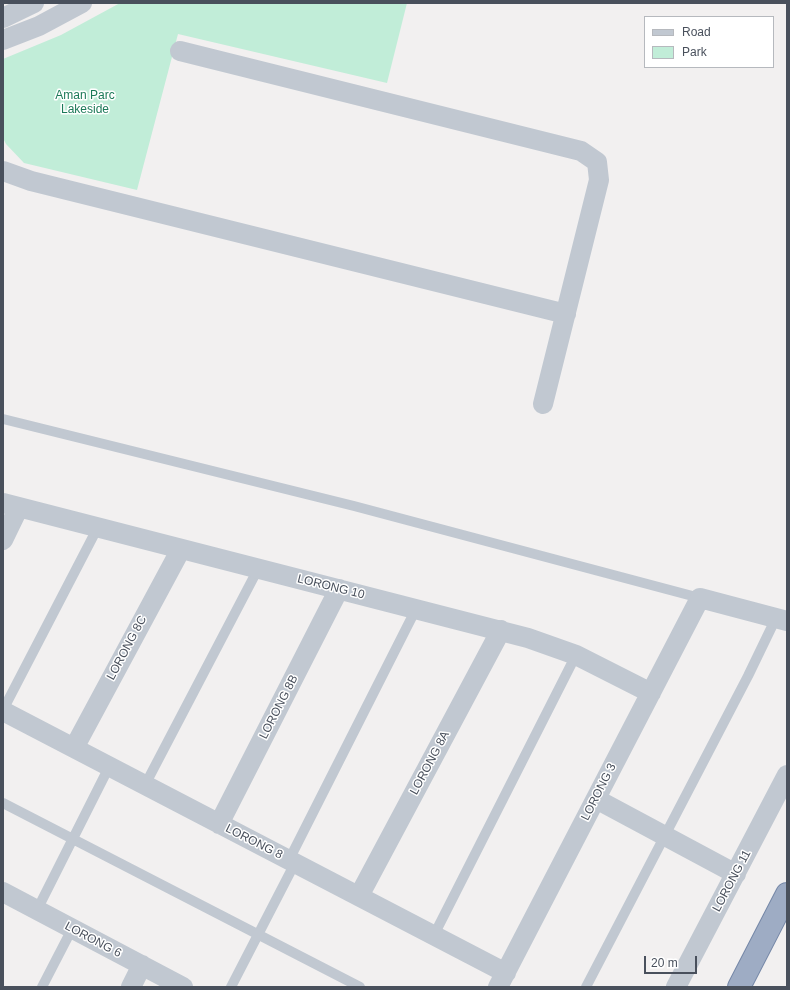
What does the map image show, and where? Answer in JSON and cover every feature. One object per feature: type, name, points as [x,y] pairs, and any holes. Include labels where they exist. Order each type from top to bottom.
[{"type":"highway","points":[[739,987],[787,894]]},
{"type":"street","points":[[3,18],[34,3]]},
{"type":"street","points":[[3,40],[39,26],[82,3]]},
{"type":"street","points":[[180,51],[581,151],[597,162],[599,180],[543,404]]},
{"type":"street","points":[[3,171],[31,181],[566,314]]},
{"type":"street","points":[[3,540],[11,505]]},
{"type":"street","name":"LORONG 10","points":[[11,505],[339,590],[501,630],[558,647],[651,693]]},
{"type":"street","name":"LORONG 8C","points":[[74,748],[180,549]]},
{"type":"street","name":"LORONG 8B","points":[[219,824],[339,590]]},
{"type":"street","points":[[700,598],[782,620]]},
{"type":"street","name":"LORONG 3","points":[[502,980],[700,598]]},
{"type":"street","name":"LORONG 8A","points":[[359,896],[501,630]]},
{"type":"street","name":"LORONG 8","points":[[3,711],[434,936],[502,980]]},
{"type":"street","name":"LORONG 11","points":[[676,987],[787,775]]},
{"type":"street","points":[[596,799],[736,874]]},
{"type":"street","name":"LORONG 6","points":[[3,892],[183,987]]},
{"type":"street","points":[[131,987],[142,966]]},
{"type":"lane","points":[[3,419],[354,506],[700,598]]},
{"type":"lane","points":[[3,711],[98,527]]},
{"type":"lane","points":[[145,785],[258,569]]},
{"type":"lane","points":[[231,987],[416,609]]},
{"type":"lane","points":[[586,987],[663,836],[748,676],[782,620]]},
{"type":"lane","points":[[434,936],[576,655]]},
{"type":"lane","points":[[37,910],[110,767]]},
{"type":"lane","points":[[3,803],[360,987]]},
{"type":"lane","points":[[42,987],[72,929]]},
{"type":"green space","name":"Aman Parc Lakeside","points":[[120,3],[407,3],[387,83],[178,34],[137,190],[24,163],[6,144],[3,138],[3,59],[61,35]]}]
